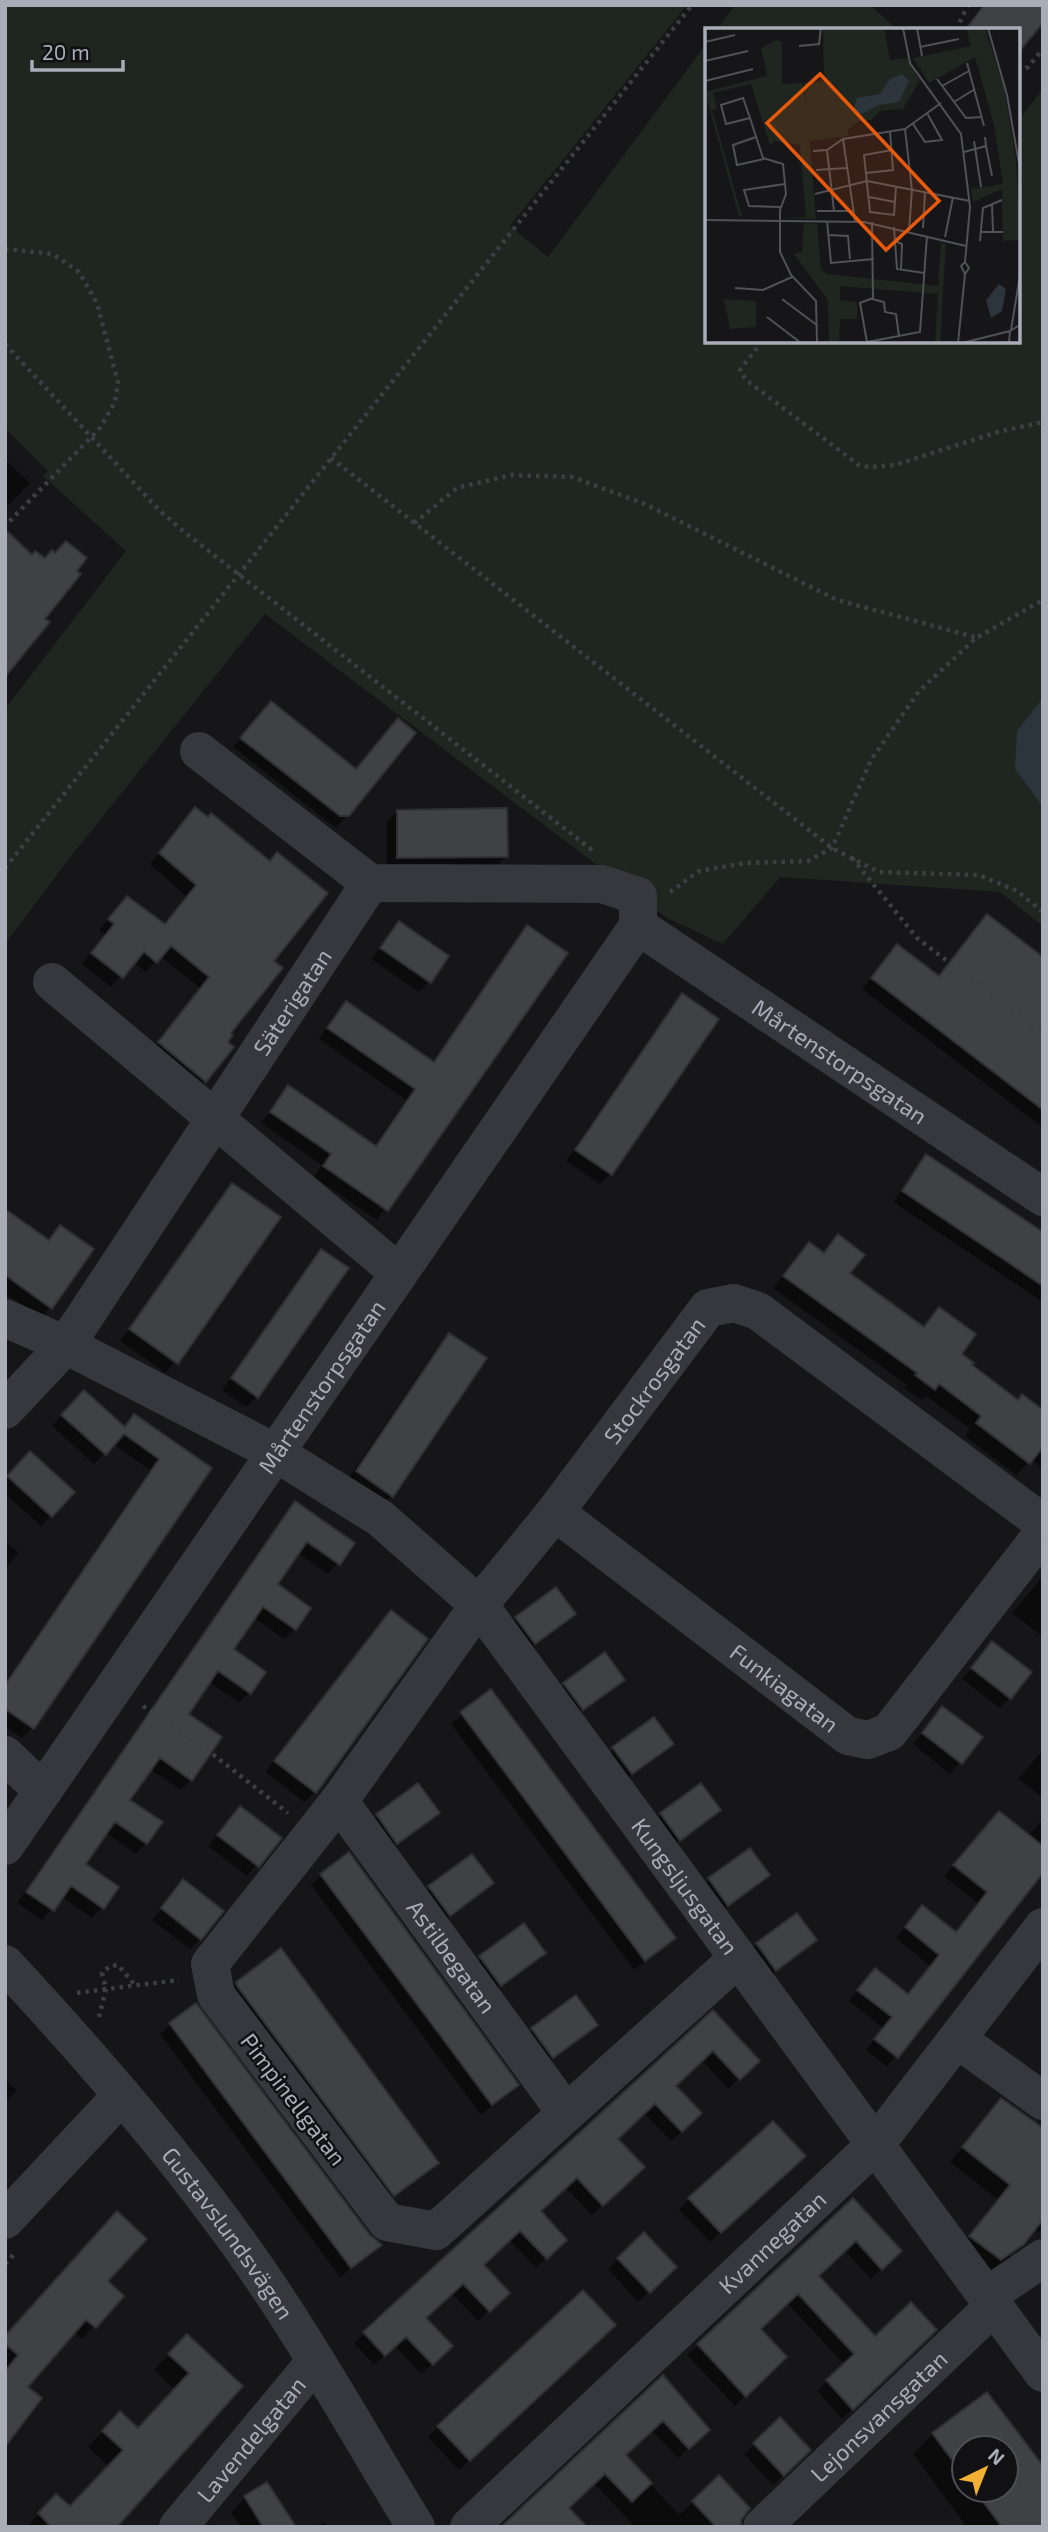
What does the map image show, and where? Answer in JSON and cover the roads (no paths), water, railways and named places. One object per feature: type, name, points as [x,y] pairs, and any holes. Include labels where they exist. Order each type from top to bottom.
[{"type":"street","points":[[199,751],[370,883],[602,884],[638,911]]},
{"type":"street","name":"Säterigatan","points":[[5,1410],[66,1345],[370,883]]},
{"type":"street","name":"Mårtenstorpsgatan","points":[[5,1846],[399,1273],[638,911],[1043,1197]]},
{"type":"street","points":[[52,982],[399,1273]]},
{"type":"street","name":"Stockrosgatan","points":[[479,1605],[555,1512],[708,1308],[734,1303],[758,1311],[1043,1523]]},
{"type":"street","points":[[5,1318],[66,1345],[276,1452]]},
{"type":"street","name":"Kungsljusgatan","points":[[276,1452],[380,1518],[479,1605],[1043,2373]]},
{"type":"street","name":"Funkiagatan","points":[[555,1512],[848,1736],[868,1740],[889,1732],[1043,1533]]},
{"type":"street","points":[[339,1801],[479,1605]]},
{"type":"street","points":[[5,1755],[43,1791]]},
{"type":"street","name":"Pimpinellgatan","points":[[339,1801],[210,1964],[216,1995],[387,2222],[436,2231],[737,1959]]},
{"type":"street","name":"Astilbegatan","points":[[339,1801],[566,2113]]},
{"type":"street","name":"Kvannegatan","points":[[469,2527],[876,2144],[1043,1927]]},
{"type":"street","name":"Gustavslundsvägen","points":[[5,1964],[180,2164],[241,2246],[416,2527]]},
{"type":"street","points":[[957,2039],[1043,2101]]},
{"type":"street","points":[[5,2220],[122,2095]]},
{"type":"street","name":"Lejonsvansgatan","points":[[762,2527],[991,2301],[1043,2258]]},
{"type":"street","name":"Lavendelgatan","points":[[185,2524],[315,2362]]}]
